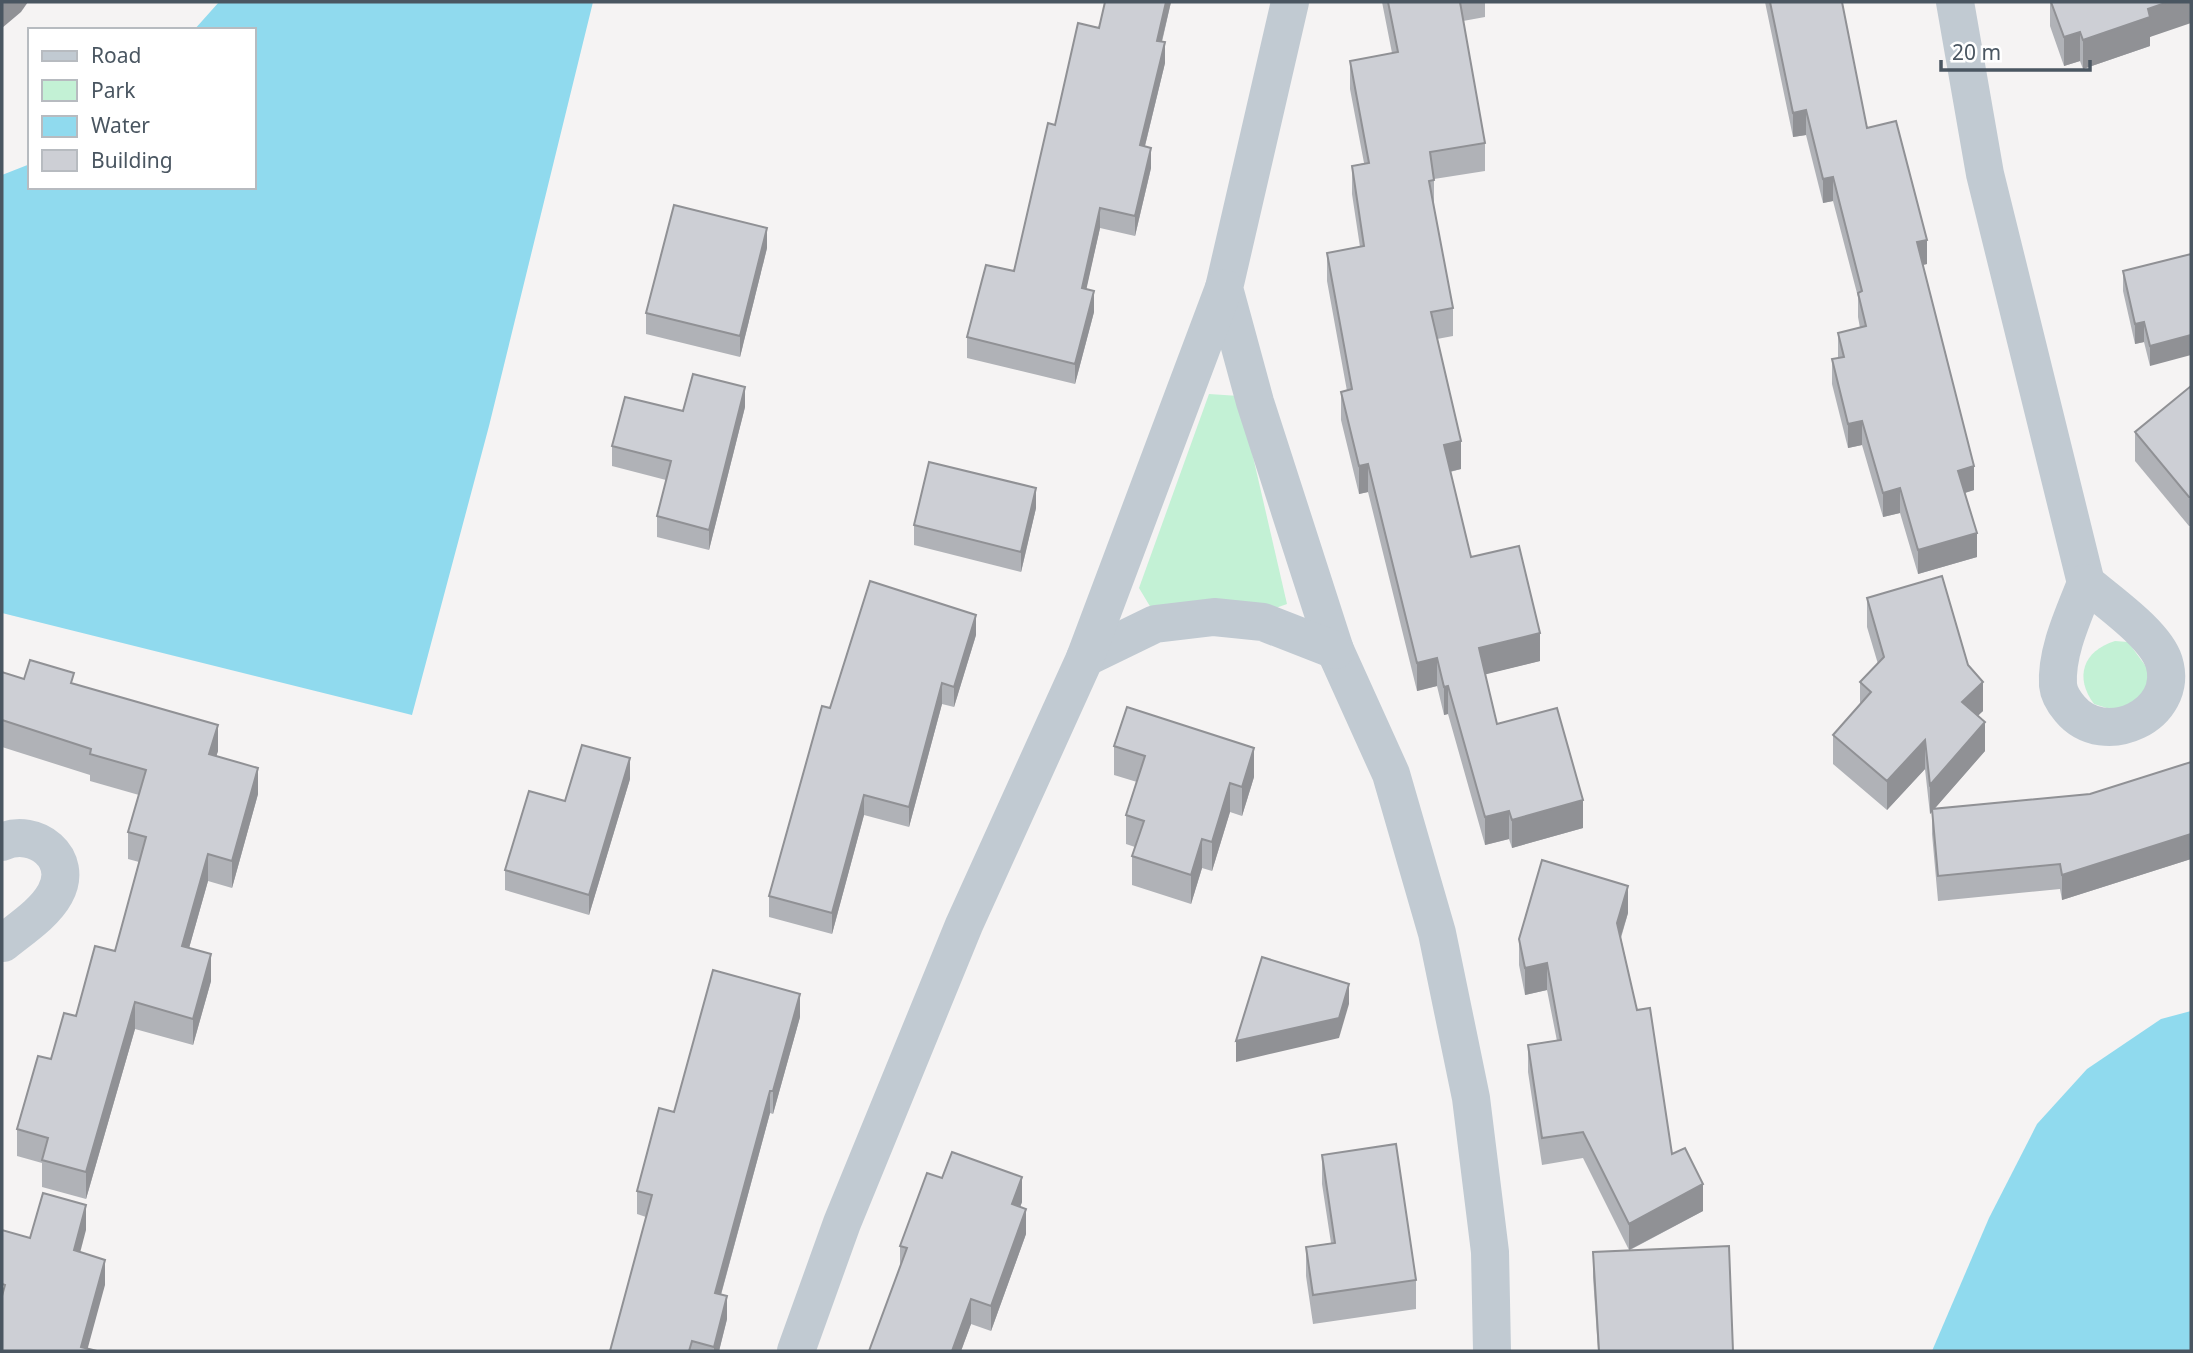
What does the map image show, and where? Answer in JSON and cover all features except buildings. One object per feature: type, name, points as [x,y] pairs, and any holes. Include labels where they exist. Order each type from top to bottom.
[{"type":"street","points":[[796,1351],[842,1223],[964,925],[1085,659],[1224,288],[1290,2]]},
{"type":"street","points":[[1955,2],[1985,174],[2086,583]]},
{"type":"street","points":[[1224,288],[1255,402],[1335,650],[1391,774],[1437,933],[1471,1098],[1490,1252],[1492,1351]]},
{"type":"street","points":[[1085,659],[1156,624],[1214,617],[1263,622],[1335,650]]},
{"type":"street","points":[[2,842],[12,838],[32,838],[46,847],[59,862],[61,880],[55,895],[45,907],[2,943]]},
{"type":"green space","points":[[1209,394],[1239,396],[1287,604],[1261,613],[1154,613],[1139,588]]},
{"type":"green space","points":[[2115,641],[2128,642],[2156,680],[2126,714],[2094,704],[2084,684],[2083,675],[2089,658],[2104,645]]},
{"type":"water","points":[[219,2],[593,2],[489,426],[412,715],[2,613],[2,175],[28,165],[28,189],[256,189],[256,28],[196,28]]},
{"type":"water","points":[[2191,1011],[2191,1351],[1932,1351],[1989,1218],[2037,1124],[2087,1069],[2161,1019]]}]
